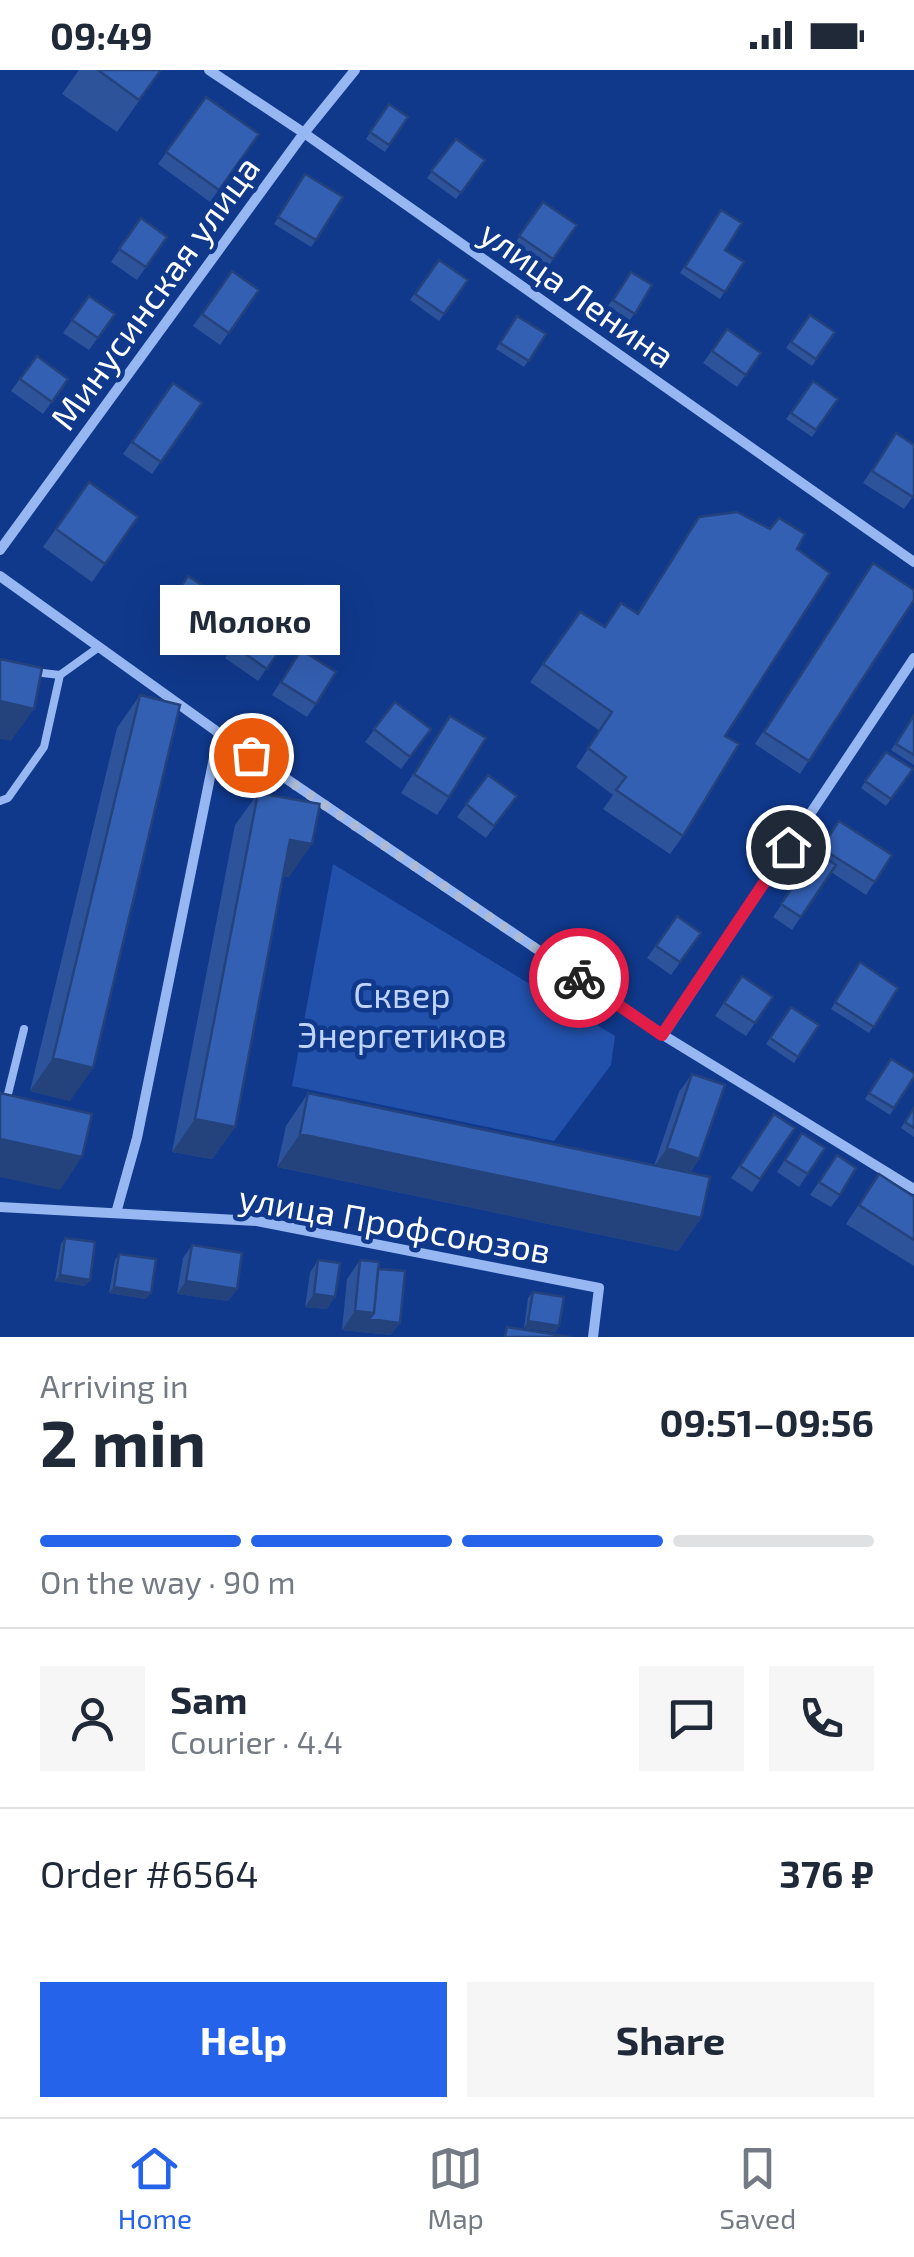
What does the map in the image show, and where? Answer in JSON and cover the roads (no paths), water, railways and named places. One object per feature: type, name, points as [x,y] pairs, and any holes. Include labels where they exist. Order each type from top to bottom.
[{"type":"street","name":"улица Ленина","points":[[210,70],[914,562]]},
{"type":"street","name":"Минусинская улица","points":[[0,550],[354,70]]},
{"type":"street","points":[[0,576],[220,734],[662,1035],[914,1189]]},
{"type":"street","points":[[662,1035],[914,658]]},
{"type":"street","points":[[116,1213],[137,1138],[220,734]]},
{"type":"street","name":"улица Профсоюзов","points":[[0,1207],[257,1220],[599,1288],[593,1337]]},
{"type":"lane","points":[[30,671],[60,675],[100,648]]},
{"type":"lane","points":[[0,802],[8,798],[44,746],[60,675]]},
{"type":"lane","points":[[0,1105],[4,1106],[24,1030]]},
{"type":"place","name":"Молоко","points":[[251,755]]},
{"type":"park label","name":"Сквер Энергетиков","points":[[402,1014]]}]
